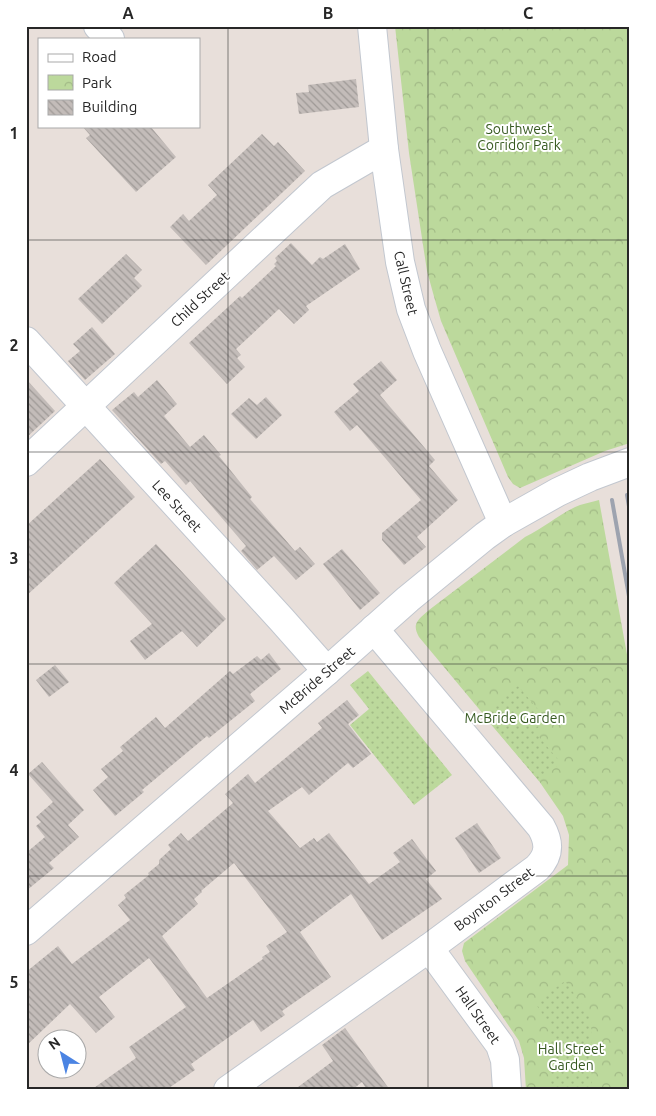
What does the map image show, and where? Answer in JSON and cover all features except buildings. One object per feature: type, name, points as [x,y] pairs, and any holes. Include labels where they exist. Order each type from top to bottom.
[{"type":"street","points":[[98,26],[109,38]]},
{"type":"street","name":"Call Street","points":[[372,26],[384,149],[400,262],[414,320],[467,445],[504,523]]},
{"type":"street","name":"Child Street","points":[[26,462],[322,185],[384,149]]},
{"type":"street","name":"Lee Street","points":[[26,341],[281,618],[327,671]]},
{"type":"street","name":"McBride Street","points":[[26,931],[441,571],[504,523],[558,492],[590,477],[630,462]]},
{"type":"street","name":"Boynton Street","points":[[228,1090],[429,948],[544,861],[548,847],[547,838],[534,818],[374,629]]},
{"type":"street","name":"Hall Street","points":[[429,948],[500,1045],[505,1060],[507,1090]]},
{"type":"green space","name":"Southwest Corridor Park","points":[[395,26],[630,26],[630,443],[605,451],[520,488],[513,484],[508,477],[441,321],[427,271],[409,153]]},
{"type":"green space","points":[[599,500],[630,671],[630,1090],[526,1090],[524,1058],[519,1041],[465,961],[462,951],[464,943],[568,865],[569,835],[563,816],[539,781],[419,637],[416,625],[419,619],[429,610],[525,537],[573,508]]},
{"type":"green space","points":[[368,671],[452,775],[414,805],[350,725],[369,709],[350,685]]},
{"type":"green space","name":"McBride Garden","points":[[518,686],[547,720],[534,731],[561,763],[539,781],[483,715]]},
{"type":"green space","name":"Hall Street Garden","points":[[565,981],[591,1017],[592,1090],[549,1090],[550,1025],[535,1003]]},
{"type":"railway","points":[[627,495],[630,512]]},
{"type":"railway","points":[[612,500],[630,602]]}]
